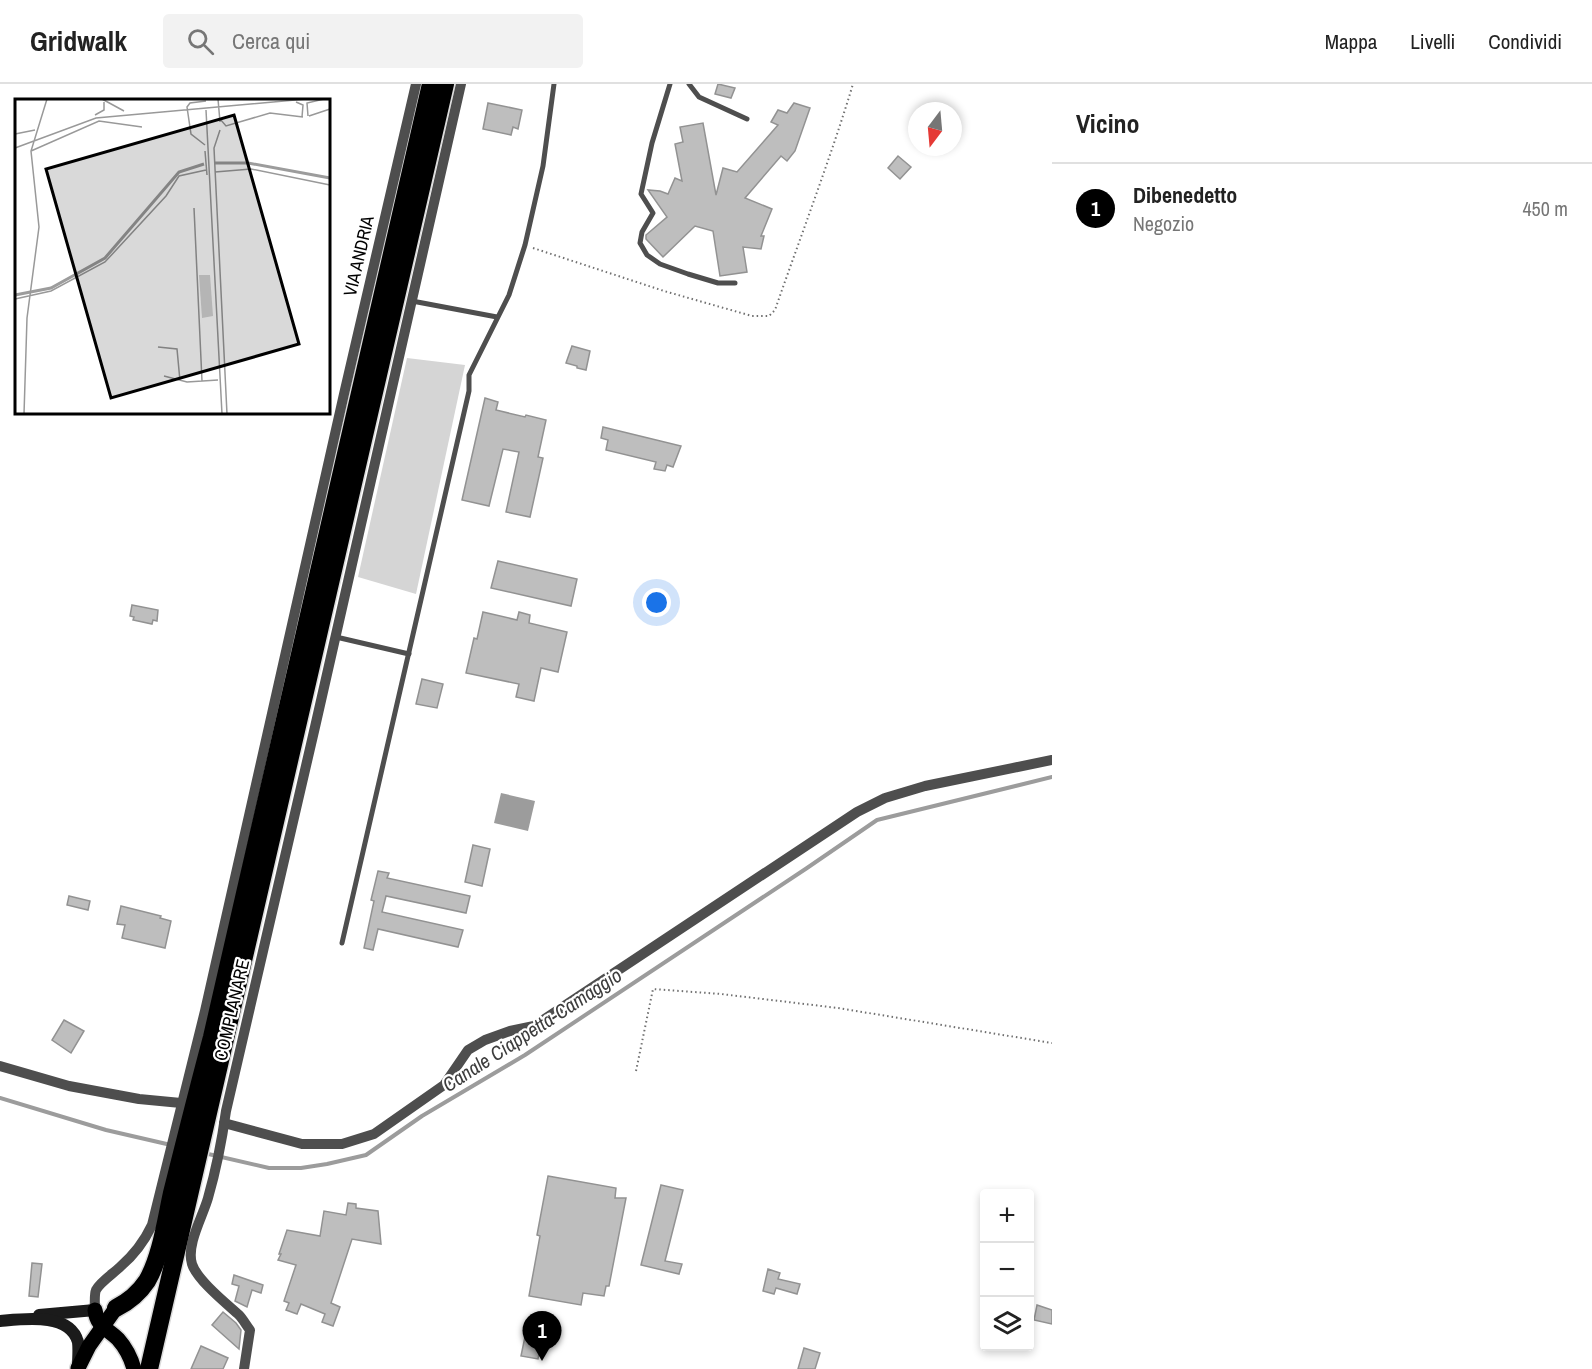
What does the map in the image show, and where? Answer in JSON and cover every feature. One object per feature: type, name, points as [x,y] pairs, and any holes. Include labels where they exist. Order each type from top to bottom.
[{"type":"highway","points":[[194,1143],[212,1037],[430,84]]},
{"type":"highway","points":[[116,1308],[134,1297],[151,1273],[180,1167],[194,1143],[445,84]]},
{"type":"highway","points":[[149,1369],[180,1167]]},
{"type":"main road","points":[[5,1320],[55,1312],[116,1308]]},
{"type":"main road","points":[[78,1368],[89,1346],[116,1308]]},
{"type":"main road","points":[[95,1310],[102,1327],[122,1343],[134,1369]]},
{"type":"main road","points":[[78,1368],[95,1310]]},
{"type":"main road","points":[[5,1320],[54,1321],[67,1326],[74,1333],[77,1341],[78,1368]]},
{"type":"street","name":"VIA ANDRIA","points":[[288,646],[416,84]]},
{"type":"street","points":[[336,637],[461,84]]},
{"type":"street","name":"COMPLANARE","points":[[194,1143],[224,1123],[336,637]]},
{"type":"street","name":"COMPLANARE","points":[[244,1369],[250,1330],[241,1317],[197,1273],[191,1263],[192,1245],[214,1175],[194,1143],[181,1103],[205,1011],[288,646]]},
{"type":"street","points":[[224,1123],[302,1144],[342,1144],[374,1134],[444,1085],[468,1050],[485,1040],[534,1026],[857,813],[885,798],[925,786],[1052,760]]},
{"type":"street","points":[[0,1066],[69,1086],[139,1100],[181,1103]]},
{"type":"street","points":[[95,1310],[96,1290],[137,1251],[146,1239],[180,1167]]},
{"type":"lane","points":[[342,943],[469,391],[469,375],[509,295],[525,245],[543,166],[554,84]]},
{"type":"lane","points":[[670,84],[652,143],[641,194],[653,213],[642,232],[640,243],[647,255],[660,264],[718,283],[735,283]]},
{"type":"lane","points":[[689,84],[699,97],[747,119]]},
{"type":"lane","points":[[412,301],[498,317]]},
{"type":"lane","points":[[336,637],[409,654]]},
{"type":"path","points":[[525,245],[664,291],[752,316],[768,316],[775,310],[853,84]]},
{"type":"path","points":[[636,1071],[653,989],[721,994],[838,1008],[1052,1043]]},
{"type":"shaded area","points":[[407,358],[465,365],[416,594],[358,577]]},
{"type":"shaded area","points":[[501,793],[535,801],[528,831],[494,823]]},
{"type":"building","points":[[718,84],[735,88],[731,98],[715,94]]},
{"type":"building","points":[[488,103],[522,110],[518,129],[513,127],[511,135],[483,129]]},
{"type":"building","points":[[794,103],[810,108],[795,151],[787,161],[781,156],[745,198],[772,209],[761,236],[764,236],[761,249],[743,247],[747,272],[720,276],[713,231],[695,226],[663,257],[646,239],[646,235],[667,217],[648,190],[668,194],[675,178],[682,181],[675,144],[683,142],[680,127],[703,123],[716,195],[723,168],[737,172],[778,125],[771,122],[778,110],[787,113]]},
{"type":"building","points":[[898,156],[911,167],[900,179],[888,168]]},
{"type":"building","points":[[572,346],[590,351],[586,370],[566,363]]},
{"type":"building","points":[[485,398],[498,402],[496,410],[546,420],[538,457],[543,458],[530,517],[506,512],[519,452],[503,449],[489,506],[462,500]]},
{"type":"building","points":[[603,427],[681,446],[673,467],[667,465],[665,471],[654,469],[656,462],[606,450],[608,440],[601,438]]},
{"type":"building","points":[[498,561],[577,579],[571,606],[491,588]]},
{"type":"building","points":[[132,605],[158,610],[157,621],[153,620],[152,624],[133,620],[134,617],[130,616]]},
{"type":"building","points":[[483,612],[517,620],[519,612],[530,615],[529,623],[567,632],[558,672],[541,668],[534,701],[516,697],[519,684],[466,673]]},
{"type":"building","points":[[422,679],[443,684],[437,708],[416,704]]},
{"type":"building","points":[[473,845],[490,849],[482,886],[465,882]]},
{"type":"building","points":[[378,871],[389,873],[387,878],[470,896],[466,913],[386,896],[382,912],[463,930],[458,947],[378,929],[373,950],[364,948]]},
{"type":"building","points":[[69,896],[90,901],[88,910],[67,905]]},
{"type":"building","points":[[121,906],[161,916],[160,918],[171,921],[165,948],[122,938],[125,925],[117,924]]},
{"type":"building","points":[[64,1020],[84,1031],[71,1053],[52,1040]]},
{"type":"building","points":[[548,1176],[616,1188],[615,1198],[626,1198],[609,1286],[606,1286],[604,1296],[583,1293],[581,1305],[529,1296]]},
{"type":"building","points":[[661,1185],[683,1190],[665,1261],[682,1264],[679,1274],[641,1265]]},
{"type":"building","points":[[348,1203],[356,1204],[356,1208],[378,1211],[381,1244],[352,1239],[331,1303],[340,1307],[333,1326],[322,1322],[325,1314],[301,1304],[297,1314],[286,1310],[289,1303],[284,1301],[296,1265],[278,1260],[287,1230],[320,1236],[324,1211],[346,1215]]},
{"type":"building","points":[[32,1263],[42,1264],[38,1297],[29,1296]]},
{"type":"building","points":[[768,1269],[780,1273],[778,1279],[800,1284],[797,1294],[776,1288],[774,1294],[763,1291]]},
{"type":"building","points":[[234,1275],[263,1285],[261,1293],[252,1290],[247,1307],[235,1301],[239,1286],[232,1284]]},
{"type":"building","points":[[1037,1305],[1052,1310],[1052,1324],[1034,1320]]},
{"type":"building","points":[[223,1312],[241,1330],[239,1349],[212,1325]]},
{"type":"building","points":[[528,1322],[544,1325],[538,1359],[521,1356]]},
{"type":"building","points":[[201,1346],[228,1358],[223,1369],[191,1369]]},
{"type":"building","points":[[804,1348],[820,1353],[815,1369],[798,1369]]},
{"type":"waterway","name":"Canale Ciappetta-Camaggio","points":[[204,1153],[269,1168],[301,1168],[366,1155],[422,1116],[525,1055],[877,820],[1052,777]]},
{"type":"waterway","name":"Canale Ciappetta-Camaggio","points":[[0,1098],[106,1130],[171,1145]]},
{"type":"place","name":"Dibenedetto","points":[[542,1361]]}]
